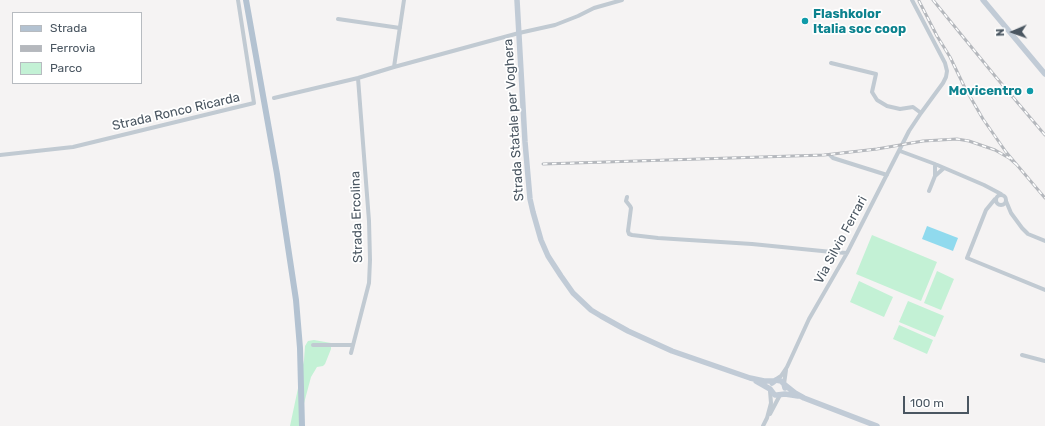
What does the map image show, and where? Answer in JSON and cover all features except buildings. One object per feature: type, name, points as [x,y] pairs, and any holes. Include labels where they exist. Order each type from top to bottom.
[{"type":"main road","points":[[246,0],[277,174],[296,300],[300,348],[302,426]]},
{"type":"main road","name":"Strada Statale per Voghera","points":[[517,0],[525,142],[530,199],[541,240],[548,256],[573,293],[596,313],[628,331],[672,350],[750,378],[764,381],[781,381],[784,385],[804,398]]},
{"type":"main road","points":[[983,0],[1045,74]]},
{"type":"main road","name":"Strada Statale per Voghera","points":[[750,378],[770,390],[775,395],[789,394],[804,398],[877,426]]},
{"type":"main road","points":[[770,390],[771,384],[775,381]]},
{"type":"main road","points":[[781,394],[785,389],[784,385]]},
{"type":"street","name":"Strada Ronco Ricarda","points":[[0,155],[73,147],[254,103],[238,0]]},
{"type":"street","points":[[394,67],[404,0]]},
{"type":"street","points":[[274,98],[358,78],[519,33],[555,25],[594,8],[622,0]]},
{"type":"street","name":"Via Silvio Ferrari","points":[[775,381],[787,368],[810,319],[847,253],[915,123],[946,77],[947,71],[945,63],[912,0]]},
{"type":"street","points":[[338,19],[400,28]]},
{"type":"street","points":[[831,63],[876,74],[872,92],[877,100],[887,106],[900,109],[913,107],[921,113]]},
{"type":"street","name":"Strada Ercolina","points":[[351,352],[369,282],[370,260],[369,221],[358,78]]},
{"type":"street","points":[[900,151],[935,164],[1001,194],[1004,196],[1002,203]]},
{"type":"street","points":[[830,155],[833,158],[887,175]]},
{"type":"street","points":[[929,191],[935,176],[935,164]]},
{"type":"street","points":[[935,176],[944,168]]},
{"type":"street","points":[[989,188],[996,199],[996,203],[1002,203],[1025,232],[1045,241]]},
{"type":"street","points":[[1001,194],[998,195],[986,210],[968,258],[1045,290]]},
{"type":"street","points":[[627,197],[626,203],[631,208],[628,231],[629,234],[632,235],[745,243],[847,253]]},
{"type":"street","points":[[986,210],[1002,203]]},
{"type":"street","points":[[312,345],[353,345]]},
{"type":"street","points":[[1022,355],[1045,361]]},
{"type":"street","name":"Via Silvio Ferrari","points":[[784,385],[787,368]]},
{"type":"street","points":[[767,418],[771,403],[770,390]]},
{"type":"street","points":[[763,426],[781,394]]},
{"type":"green space","points":[[872,235],[937,262],[921,301],[856,274]]},
{"type":"green space","points":[[937,271],[954,279],[941,310],[924,303]]},
{"type":"green space","points":[[859,281],[893,297],[884,317],[850,302]]},
{"type":"green space","points":[[908,301],[944,316],[935,337],[899,322]]},
{"type":"green space","points":[[899,325],[933,340],[927,354],[893,339]]},
{"type":"green space","points":[[314,340],[331,343],[331,349],[325,364],[317,367],[311,377],[303,407],[300,426],[290,426],[304,360],[305,346],[308,341]]},
{"type":"water","points":[[927,226],[958,238],[953,251],[922,239]]},
{"type":"railway","points":[[933,0],[1045,135]]},
{"type":"railway","points":[[919,1],[983,119],[1006,152],[1045,198]]},
{"type":"railway","points":[[543,164],[824,155],[877,149],[923,141],[957,139],[969,141],[995,150],[1009,158],[1018,166]]},
{"type":"place","name":"Flashkolor Italia soc coop","points":[[805,21]]},
{"type":"place","name":"Movicentro","points":[[1030,91]]}]
